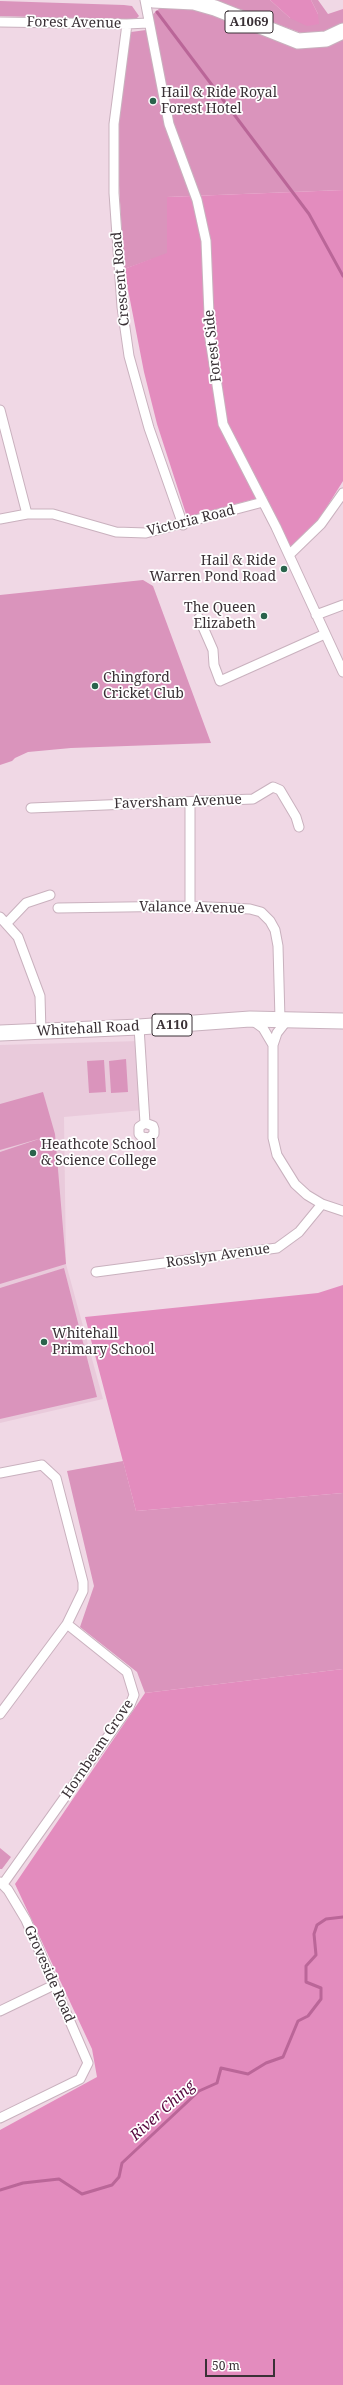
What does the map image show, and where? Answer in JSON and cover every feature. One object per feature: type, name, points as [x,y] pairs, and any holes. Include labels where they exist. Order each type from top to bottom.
[{"type":"main road","name":"A1069","points":[[153,0],[194,2],[215,8],[298,41],[326,39],[343,31]]},
{"type":"main road","name":"Whitehall Road","points":[[0,1033],[139,1027],[250,1019],[343,1021]]},
{"type":"street","name":"Forest Side","points":[[145,0],[148,23],[169,124],[197,200],[206,241],[210,339],[223,424],[263,502],[343,672]]},
{"type":"street","name":"Forest Avenue","points":[[0,22],[148,23]]},
{"type":"street","name":"Crescent Road","points":[[127,24],[114,124],[114,193],[122,307],[129,356],[149,428],[183,524]]},
{"type":"street","points":[[0,410],[27,514]]},
{"type":"street","points":[[288,555],[321,524],[343,494]]},
{"type":"street","name":"Victoria Road","points":[[0,519],[27,514],[62,516],[99,528],[129,534],[146,533],[263,502]]},
{"type":"street","points":[[316,615],[343,605]]},
{"type":"street","points":[[200,618],[213,650],[214,665],[220,681],[325,634]]},
{"type":"street","name":"Faversham Avenue","points":[[31,808],[190,803],[253,799],[272,787],[276,787],[296,817],[299,827]]},
{"type":"street","points":[[190,803],[190,906]]},
{"type":"street","points":[[41,1032],[40,996],[18,937],[3,920],[26,903],[50,895]]},
{"type":"street","name":"Valance Avenue","points":[[58,908],[190,906],[250,909],[261,912],[270,921],[275,930],[278,946],[284,1019]]},
{"type":"street","points":[[250,1019],[263,1028],[273,1045]]},
{"type":"street","points":[[284,1019],[273,1045],[273,1138],[277,1155],[295,1184],[322,1204],[343,1211]]},
{"type":"street","points":[[139,1027],[145,1123]]},
{"type":"street","name":"Rosslyn Avenue","points":[[96,1272],[277,1248],[299,1232],[322,1204]]},
{"type":"street","points":[[0,1473],[42,1465],[56,1478],[84,1582],[84,1591],[67,1624],[0,1714]]},
{"type":"street","name":"Hornbeam Grove","points":[[2,1883],[129,1707],[134,1695],[127,1672],[67,1624]]},
{"type":"street","name":"Groveside Road","points":[[0,2118],[80,2079],[88,2063],[26,1920],[2,1883]]},
{"type":"street","points":[[0,2011],[54,1985]]},
{"type":"shaded area","points":[[213,0],[270,0],[290,18],[318,14],[311,0],[318,0],[328,14],[343,9],[343,25],[318,33],[301,33]]},
{"type":"shaded area","points":[[270,0],[311,0],[318,14],[319,24],[307,26],[290,18]]},
{"type":"shaded area","points":[[0,1],[124,5],[132,6],[139,16],[135,20],[0,16]]},
{"type":"shaded area","points":[[161,7],[201,10],[299,42],[343,35],[343,190],[167,197],[167,254],[124,269],[119,185],[119,111],[131,32],[146,30],[155,33],[152,15]]},
{"type":"shaded area","points":[[343,190],[343,481],[315,526],[288,552],[266,496],[187,517],[157,424],[144,372],[124,269],[167,253],[167,197]]},
{"type":"shaded area","name":"Chingford Cricket Club","points":[[143,580],[153,586],[211,743],[71,748],[28,752],[12,761],[0,765],[0,595]]},
{"type":"shaded area","name":"Heathcote School & Science College","points":[[140,1041],[143,1110],[64,1117],[66,1264],[103,1399],[0,1423],[0,1045]]},
{"type":"shaded area","points":[[126,1059],[128,1092],[111,1093],[109,1061]]},
{"type":"shaded area","points":[[104,1060],[106,1092],[89,1093],[87,1061]]},
{"type":"shaded area","points":[[43,1092],[55,1134],[66,1264],[0,1284],[0,1152],[42,1138],[0,1150],[0,1104]]},
{"type":"shaded area","name":"Whitehall Primary School","points":[[64,1268],[97,1397],[0,1419],[0,1288]]},
{"type":"shaded area","points":[[343,1285],[343,1493],[136,1511],[85,1317],[318,1293]]},
{"type":"shaded area","points":[[123,1461],[136,1511],[343,1493],[343,1669],[145,1693],[137,1672],[80,1627],[94,1586],[67,1471]]},
{"type":"shaded area","points":[[343,1669],[343,2385],[0,2385],[0,2130],[97,2077],[92,2049],[15,1884],[145,1693]]},
{"type":"shaded area","points":[[0,1848],[11,1857],[2,1869],[0,1869]]},
{"type":"waterway","points":[[157,12],[309,214],[343,276]]},
{"type":"waterway","name":"River Ching","points":[[0,2190],[23,2183],[59,2179],[82,2194],[112,2185],[119,2177],[122,2163],[199,2091],[217,2083],[221,2068],[248,2074],[266,2063],[283,2057],[298,2021],[308,2016],[321,1999],[321,1988],[306,1982],[306,1966],[316,1955],[314,1934],[317,1925],[326,1919],[343,1917]]},
{"type":"place","name":"Hail & Ride Royal Forest Hotel","points":[[153,101]]},
{"type":"place","name":"Hail & Ride Warren Pond Road","points":[[284,569]]},
{"type":"place","name":"The Queen Elizabeth","points":[[264,616]]},
{"type":"place","name":"Chingford Cricket Club","points":[[95,686]]},
{"type":"place","name":"Heathcote School & Science College","points":[[33,1153]]},
{"type":"place","name":"Whitehall Primary School","points":[[44,1342]]}]
